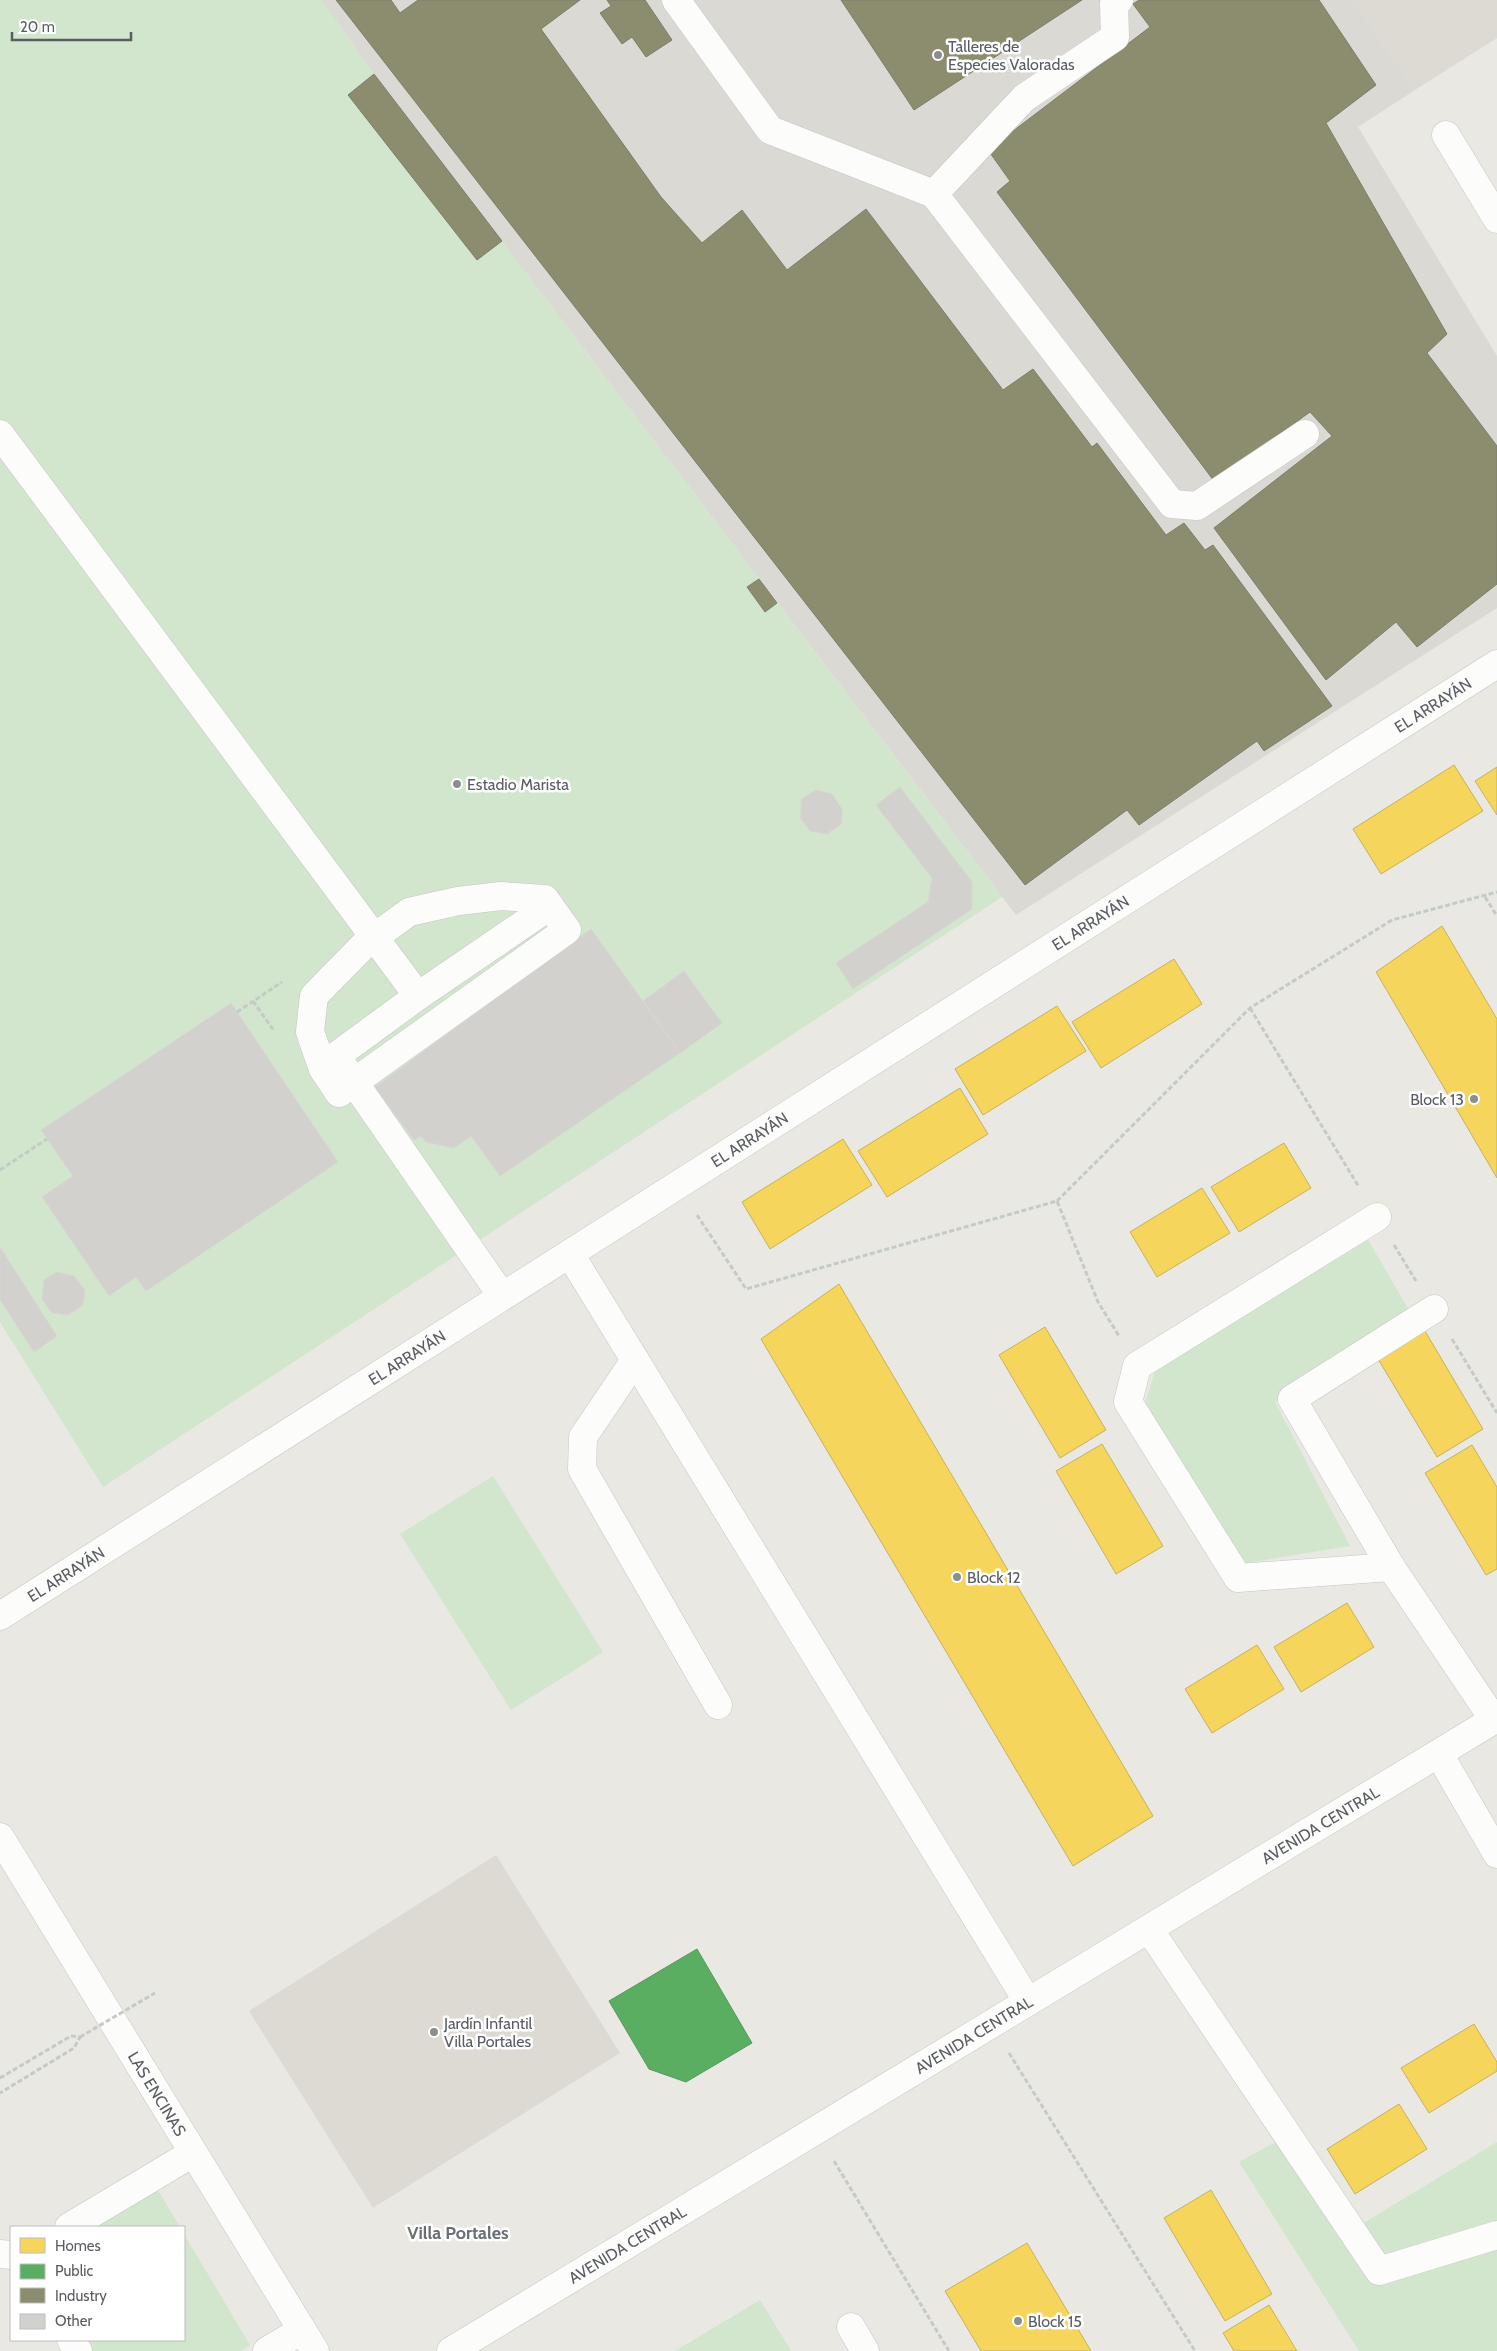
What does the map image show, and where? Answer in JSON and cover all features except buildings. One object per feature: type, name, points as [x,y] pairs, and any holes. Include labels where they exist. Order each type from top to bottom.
[{"type":"street","points":[[676,0],[770,130],[934,194],[1172,504],[1197,506],[1305,434]]},
{"type":"street","points":[[934,194],[1024,98],[1116,37],[1114,4],[1119,0]]},
{"type":"street","points":[[1446,134],[1497,219]]},
{"type":"street","points":[[0,434],[418,996]]},
{"type":"street","name":"EL ARRAYÁN","points":[[0,1616],[1497,664]]},
{"type":"street","points":[[501,896],[545,899],[550,906],[567,930],[339,1094],[325,1072],[310,1032],[314,996],[364,945],[409,912],[458,901],[501,896]]},
{"type":"street","points":[[502,1296],[336,1056],[418,996],[550,906]]},
{"type":"street","points":[[1377,1217],[1137,1366],[1128,1402],[1238,1578],[1391,1567]]},
{"type":"street","points":[[570,1254],[1028,2002]]},
{"type":"street","points":[[1434,1309],[1292,1400],[1391,1567],[1495,1719]]},
{"type":"street","points":[[634,1360],[583,1437],[582,1469],[718,1705]]},
{"type":"street","name":"AVENIDA CENTRAL","points":[[451,2351],[1495,1719]]},
{"type":"street","points":[[1439,1754],[1497,1854]]},
{"type":"street","name":"LAS ENCINAS","points":[[0,1837],[309,2340]]},
{"type":"street","points":[[1149,1929],[1379,2271],[1497,2235]]},
{"type":"street","points":[[71,2226],[193,2153]]},
{"type":"street","points":[[851,2327],[865,2351]]},
{"type":"street","points":[[268,2351],[309,2340]]},
{"type":"path","points":[[677,1186],[746,1289],[1057,1201],[1250,1008],[1392,920],[1485,897],[1497,892]]},
{"type":"path","points":[[1485,897],[1497,916]]},
{"type":"path","points":[[0,1170],[48,1139]]},
{"type":"path","points":[[1057,1201],[1098,1302],[1137,1366]]},
{"type":"path","points":[[0,2093],[74,2048],[80,2037],[155,1993]]},
{"type":"path","points":[[991,2024],[1195,2351]]},
{"type":"path","points":[[0,2078],[71,2036],[80,2037]]},
{"type":"path","points":[[815,2131],[949,2351]]},
{"type":"shaded area","points":[[321,0],[1353,0],[1415,90],[1358,127],[1497,356],[1497,608],[1016,915],[374,74]]},
{"type":"shaded area","points":[[1353,0],[1497,0],[1497,38],[1415,90]]},
{"type":"shaded area","name":"Jardín Infantil Villa Portales","points":[[496,1855],[620,2053],[373,2208],[249,2011]]},
{"type":"green space","name":"Estadio Marista","points":[[0,0],[321,0],[374,74],[1002,897],[103,1487],[0,1322]]},
{"type":"green space","points":[[1368,1240],[1413,1317],[1275,1402],[1350,1546],[1246,1563],[1144,1407],[1155,1371]]},
{"type":"green space","points":[[493,1476],[603,1652],[511,1710],[400,1534]]},
{"type":"green space","points":[[1296,2131],[1362,2224],[1497,2142],[1497,2351],[1359,2351],[1239,2162]]},
{"type":"green space","points":[[155,2185],[179,2226],[91,2226]]},
{"type":"green space","points":[[185,2236],[250,2345],[241,2351],[89,2351],[84,2341],[185,2341]]},
{"type":"green space","points":[[760,2300],[791,2351],[675,2351]]},
{"type":"place","name":"Talleres de Especies Valoradas","points":[[938,55]]},
{"type":"place","name":"Estadio Marista","points":[[457,784]]},
{"type":"place","name":"Block 13","points":[[1474,1099]]},
{"type":"place","name":"Block 12","points":[[957,1577]]},
{"type":"place","name":"Jardín Infantil Villa Portales","points":[[434,2032]]},
{"type":"place","name":"Block 15","points":[[1018,2321]]},
{"type":"district","name":"Villa Portales","points":[[458,2233]]}]
